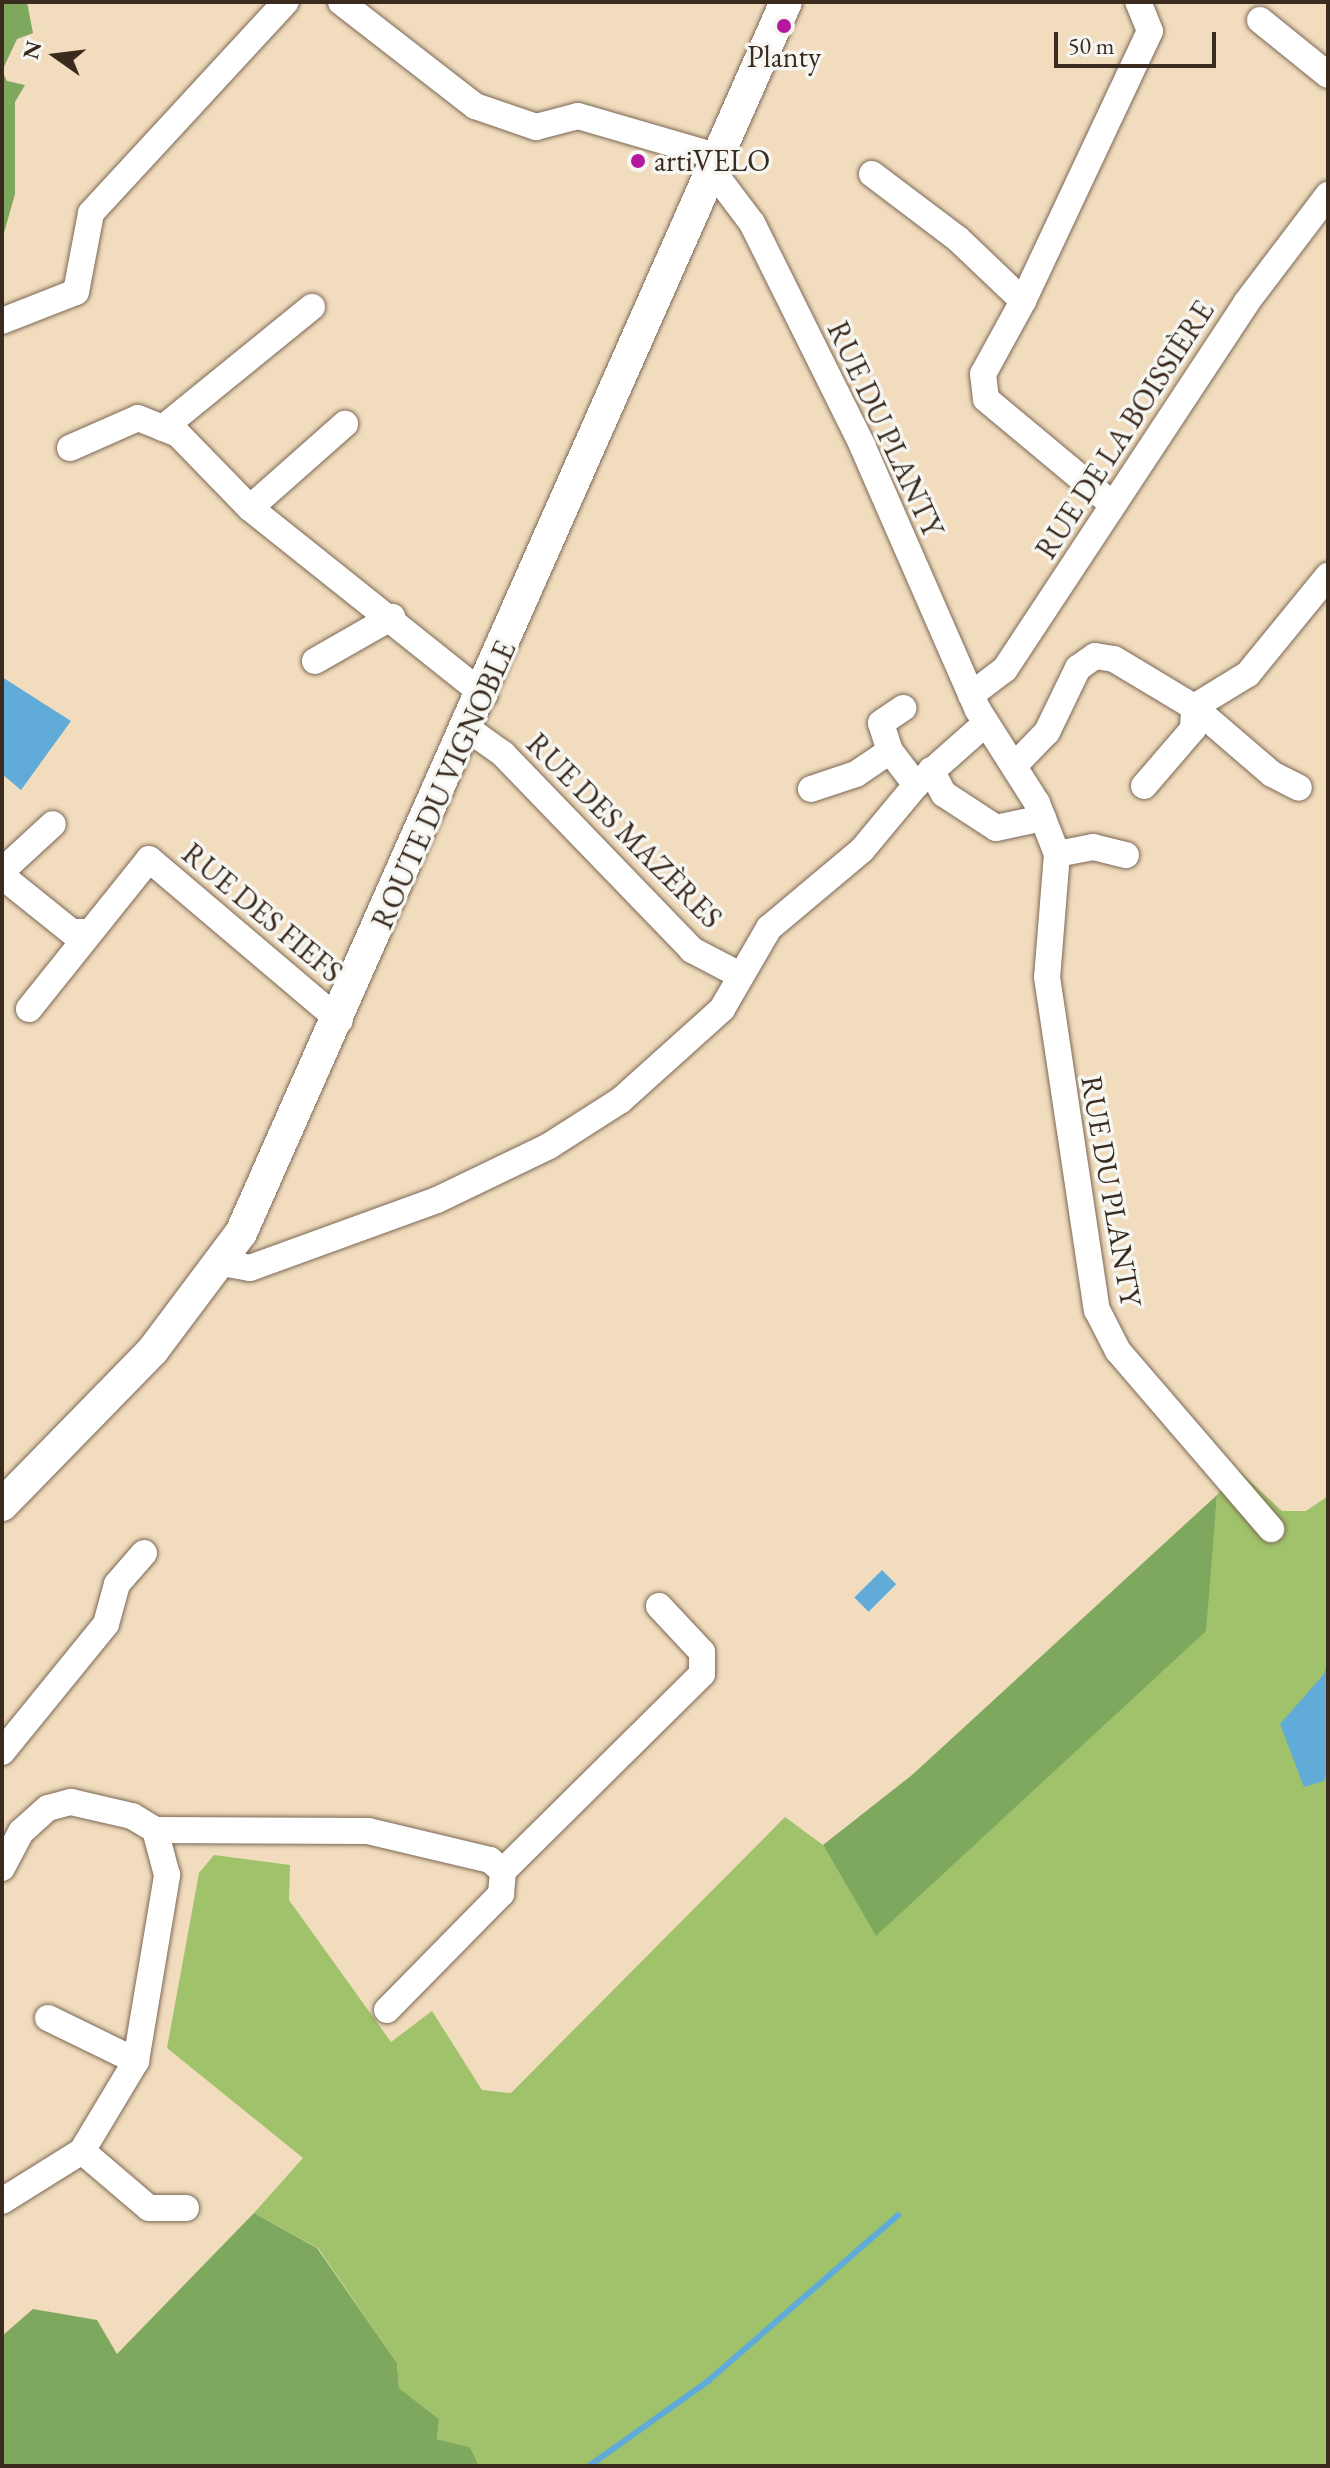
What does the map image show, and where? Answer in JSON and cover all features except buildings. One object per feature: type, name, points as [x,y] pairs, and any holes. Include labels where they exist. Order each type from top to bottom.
[{"type":"street","points":[[2,321],[76,292],[91,213],[286,2]]},
{"type":"street","points":[[341,2],[475,106],[536,127],[578,116],[716,164]]},
{"type":"street","name":"ROUTE DU VIGNOBLE","points":[[2,1505],[153,1350],[222,1263],[340,1021],[786,2]]},
{"type":"street","points":[[1113,505],[986,399],[983,374],[1023,301],[1150,31],[1138,2]]},
{"type":"street","points":[[1260,20],[1328,75]]},
{"type":"street","name":"RUE DU PLANTY","points":[[716,164],[752,223],[862,445],[985,724],[1014,766],[1043,818],[1057,854],[1047,977],[1097,1310],[1118,1351],[1271,1529]]},
{"type":"street","points":[[872,174],[958,239],[1023,301]]},
{"type":"street","name":"RUE DE LA BOISSIÈRE","points":[[971,695],[1005,669],[1113,505],[1328,195]]},
{"type":"street","points":[[163,428],[312,307]]},
{"type":"street","points":[[70,448],[138,418],[163,428],[250,508],[392,617],[484,695]]},
{"type":"street","points":[[250,508],[345,424]]},
{"type":"street","points":[[1194,707],[1233,683],[1328,576]]},
{"type":"street","points":[[315,661],[392,617]]},
{"type":"street","points":[[1014,766],[1047,732],[1078,668],[1095,656],[1114,659],[1194,707],[1272,774],[1299,788]]},
{"type":"street","points":[[1144,786],[1193,729],[1194,707]]},
{"type":"street","points":[[903,708],[881,723],[890,751],[923,778],[996,828],[1043,818]]},
{"type":"street","points":[[222,1263],[250,1268],[352,1232],[437,1200],[581,1128],[691,1042],[722,1009],[738,974],[769,928],[862,850],[923,778],[985,724]]},
{"type":"street","name":"RUE DES MAZÈRES","points":[[468,729],[503,754],[692,950],[738,974]]},
{"type":"street","points":[[811,789],[856,774],[890,751]]},
{"type":"street","points":[[53,824],[2,874],[72,932],[89,932]]},
{"type":"street","points":[[1057,854],[1093,847],[1126,855]]},
{"type":"street","name":"RUE DES FIEFS","points":[[89,932],[149,859],[340,1021]]},
{"type":"street","points":[[29,1009],[89,932]]},
{"type":"street","points":[[2,1752],[106,1624],[117,1584],[144,1553]]},
{"type":"street","points":[[387,2010],[501,1894],[503,1871],[702,1674],[702,1652],[659,1606]]},
{"type":"street","points":[[2,1868],[21,1832],[48,1808],[71,1802],[132,1816],[155,1830],[368,1831],[490,1860],[503,1871]]},
{"type":"street","points":[[2,2201],[82,2151],[110,2115],[136,2061],[167,1875],[155,1830]]},
{"type":"street","points":[[48,2018],[136,2061]]},
{"type":"street","points":[[82,2151],[149,2208],[186,2208]]},
{"type":"green space","points":[[2,2],[27,2],[33,33],[17,39],[2,71]]},
{"type":"green space","points":[[2,71],[7,81],[25,85],[15,102],[15,194],[2,240]]},
{"type":"green space","points":[[1237,1469],[1282,1511],[1306,1511],[1328,1496],[1328,2466],[479,2466],[470,2447],[437,2439],[439,2419],[399,2388],[397,2363],[318,2248],[254,2213],[303,2158],[167,2048],[199,1873],[214,1855],[290,1865],[289,1900],[391,2042],[432,2011],[482,2090],[511,2093],[785,1817],[823,1845],[876,1935],[1212,1548],[1217,1495]]},
{"type":"green space","points":[[1217,1495],[1206,1631],[876,1936],[823,1845],[912,1775]]},
{"type":"green space","points":[[254,2213],[317,2248],[397,2363],[399,2388],[439,2419],[437,2439],[470,2447],[479,2466],[2,2466],[2,2336],[33,2309],[97,2320],[117,2354]]},
{"type":"water","points":[[2,677],[71,721],[21,790],[2,774]]},
{"type":"water","points":[[882,1570],[896,1584],[869,1612],[854,1598]]},
{"type":"water","points":[[1328,1658],[1328,1769],[1324,1781],[1304,1787],[1280,1724],[1324,1674]]},
{"type":"waterway","points":[[589,2466],[708,2381],[898,2215]]},
{"type":"place","name":"Planty","points":[[784,26]]},
{"type":"place","name":"artiVELO","points":[[638,161]]}]
